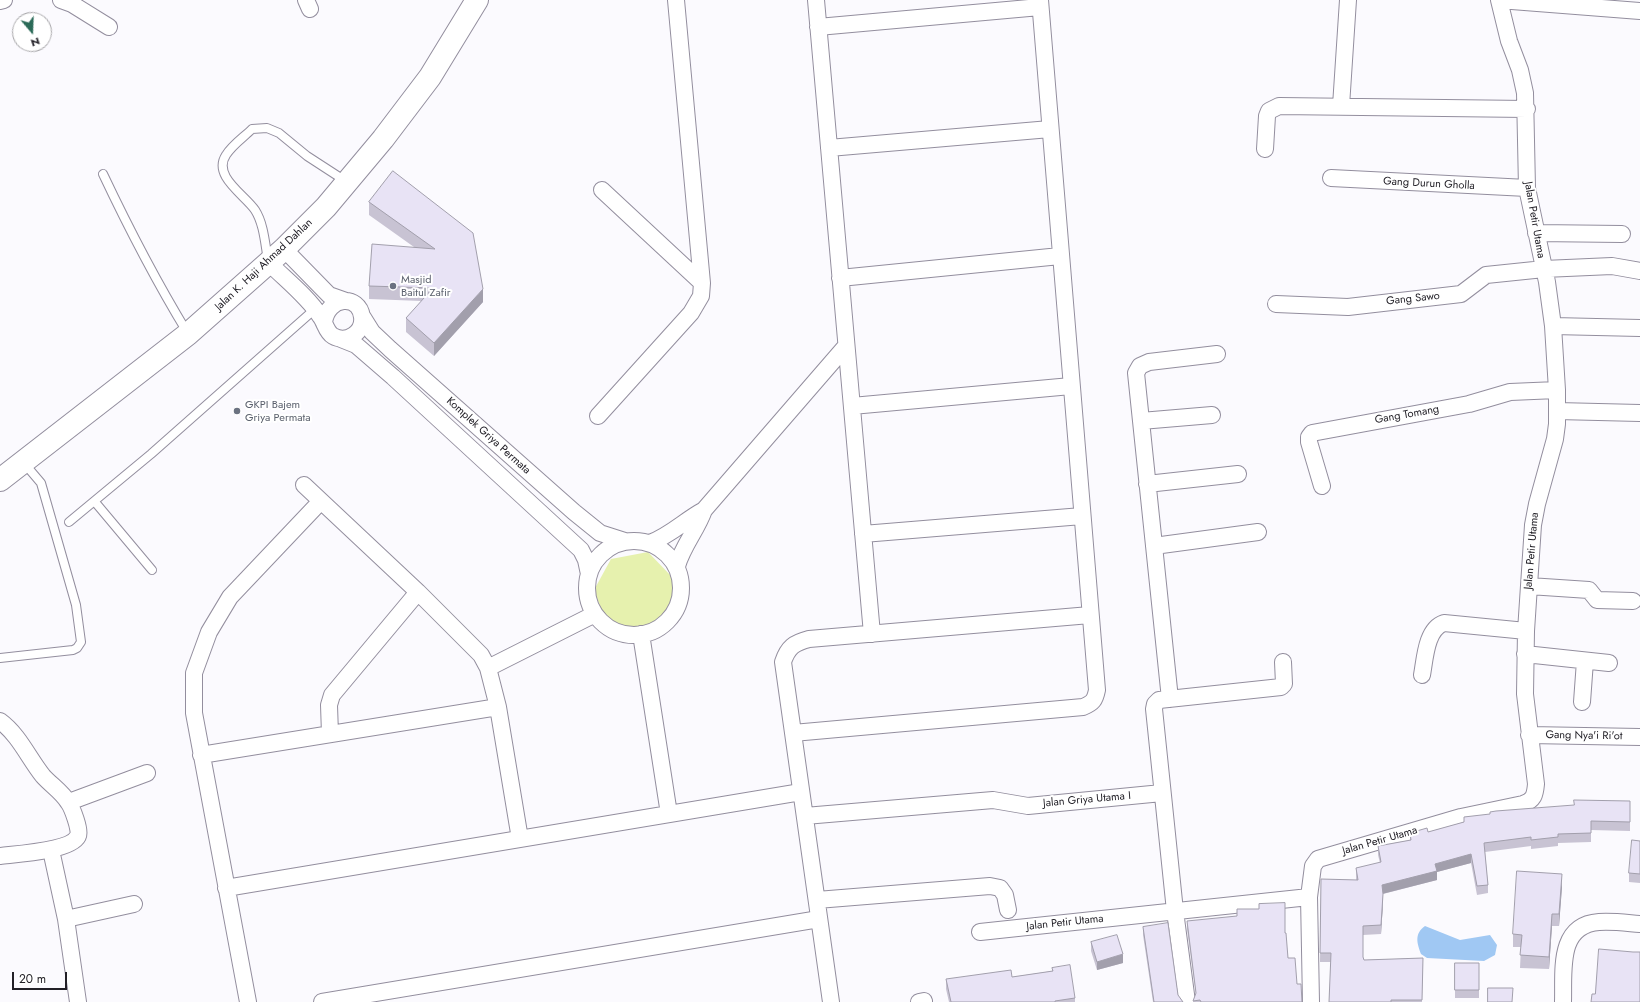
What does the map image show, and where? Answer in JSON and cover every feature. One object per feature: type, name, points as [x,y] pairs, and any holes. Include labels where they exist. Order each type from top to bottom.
[{"type":"main road","name":"Jalan K. Haji Ahmad Dahlan","points":[[0,480],[24,463],[188,334],[279,259],[326,207],[383,139],[430,77],[477,0]]},
{"type":"street","points":[[0,1],[4,0]]},
{"type":"street","points":[[61,0],[72,4],[109,27]]},
{"type":"street","points":[[598,416],[691,314],[701,296],[702,283],[676,0]]},
{"type":"street","points":[[816,0],[872,634]]},
{"type":"street","points":[[1341,106],[1348,0]]},
{"type":"street","points":[[1499,0],[1640,11]]},
{"type":"street","name":"Jalan Petir Utama","points":[[1311,1002],[1309,897],[1313,866],[1318,859],[1461,818],[1523,804],[1531,801],[1535,793],[1536,784],[1525,694],[1526,631],[1533,525],[1536,504],[1555,439],[1557,390],[1553,326],[1544,269],[1526,188],[1526,93],[1520,70],[1509,41],[1499,0]]},
{"type":"street","points":[[793,732],[1083,707],[1091,704],[1096,699],[1097,690],[1040,3],[818,27]]},
{"type":"street","points":[[1265,149],[1267,116],[1273,108],[1279,106],[1527,109]]},
{"type":"street","points":[[829,148],[1050,129]]},
{"type":"street","name":"Gang Durun Gholla","points":[[1331,178],[1526,188]]},
{"type":"street","points":[[602,190],[702,283]]},
{"type":"street","points":[[1536,233],[1622,234]]},
{"type":"street","points":[[840,278],[1060,256]]},
{"type":"street","points":[[279,259],[314,279],[329,295],[353,304],[362,316],[361,325],[357,333],[349,338],[341,339],[333,336],[327,330],[319,316],[300,294],[279,259]]},
{"type":"street","name":"Gang Sawo","points":[[1276,304],[1348,307],[1461,294],[1486,275],[1544,269],[1612,266],[1640,271]]},
{"type":"street","points":[[319,316],[329,295]]},
{"type":"street","points":[[319,316],[325,314],[330,306],[337,302],[346,301]]},
{"type":"street","name":"Komplek Griya Permata","points":[[362,316],[372,332],[390,349],[574,512],[600,533],[625,541]]},
{"type":"street","points":[[1553,326],[1640,328]]},
{"type":"street","name":"Komplek Griya Permata","points":[[341,339],[356,345],[393,377],[559,529],[581,550],[586,560],[588,574]]},
{"type":"street","points":[[677,566],[685,544],[699,523],[704,510],[846,346]]},
{"type":"street","points":[[1170,699],[1136,373],[1140,366],[1149,362],[1217,354]]},
{"type":"street","points":[[852,406],[1071,386]]},
{"type":"street","name":"Gang Tomang","points":[[1322,486],[1309,442],[1309,437],[1312,433],[1469,404],[1510,392],[1557,390]]},
{"type":"street","points":[[1557,411],[1640,413]]},
{"type":"street","points":[[1141,421],[1212,415]]},
{"type":"street","points":[[1147,484],[1238,474]]},
{"type":"street","points":[[304,485],[418,592],[481,655],[488,668],[498,707],[520,839]]},
{"type":"street","points":[[248,1002],[194,713],[194,673],[209,632],[230,597],[321,501]]},
{"type":"street","points":[[650,543],[672,533],[692,516],[704,510]]},
{"type":"street","points":[[559,529],[574,512]]},
{"type":"street","points":[[863,534],[1082,516]]},
{"type":"street","points":[[1154,546],[1258,532]]},
{"type":"street","points":[[638,540],[650,543],[666,552],[677,566],[682,588],[676,610],[661,626],[641,634],[630,635],[610,628],[594,614],[589,602],[586,588],[588,574],[602,553],[625,541],[638,540]]},
{"type":"street","points":[[1529,586],[1589,590],[1597,600],[1633,601]]},
{"type":"street","points":[[330,734],[329,705],[337,686],[418,592]]},
{"type":"street","points":[[488,668],[594,614]]},
{"type":"street","points":[[831,1002],[783,662],[787,651],[796,642],[809,639],[1090,615]]},
{"type":"street","points":[[1422,675],[1431,634],[1438,625],[1444,623],[1526,631]]},
{"type":"street","points":[[641,634],[669,814]]},
{"type":"street","points":[[1525,654],[1609,663]]},
{"type":"street","points":[[1582,702],[1585,661]]},
{"type":"street","points":[[1187,1002],[1162,793],[1154,709],[1155,704],[1159,700],[1281,687],[1284,684],[1283,662]]},
{"type":"street","points":[[201,755],[498,707]]},
{"type":"street","points":[[0,721],[15,735],[43,776],[69,802],[79,830],[78,836],[73,841],[51,850],[0,856]]},
{"type":"street","name":"Gang Nya'i Ri'ot","points":[[1529,735],[1640,737]]},
{"type":"street","points":[[69,802],[147,773]]},
{"type":"street","points":[[226,888],[801,792]]},
{"type":"street","name":"Jalan Griya Utama I","points":[[805,816],[993,800],[1012,802],[1028,806],[1162,793]]},
{"type":"street","points":[[51,850],[66,919],[78,1002]]},
{"type":"street","points":[[817,900],[990,886],[1000,888],[1005,895],[1008,910]]},
{"type":"street","name":"Jalan Petir Utama","points":[[980,932],[1309,897]]},
{"type":"street","points":[[66,919],[134,904]]},
{"type":"street","points":[[322,1002],[819,919]]},
{"type":"street","points":[[1563,1002],[1565,954],[1568,941],[1575,932],[1586,925],[1599,922],[1640,924]]},
{"type":"lane","points":[[279,259],[254,209],[226,177],[222,169],[226,154],[252,129],[267,128],[279,133],[307,156],[347,182]]},
{"type":"lane","points":[[103,174],[133,238],[161,290],[188,334]]},
{"type":"lane","points":[[69,522],[319,316]]},
{"type":"lane","points":[[0,658],[73,650],[77,648],[81,642],[76,605],[41,483],[24,463]]},
{"type":"lane","points":[[95,502],[152,570]]},
{"type":"green space","points":[[648,552],[674,579],[672,618],[644,636],[607,625],[594,590],[611,559]]},
{"type":"water","points":[[1425,926],[1460,940],[1490,935],[1497,945],[1495,955],[1484,961],[1427,958],[1421,954],[1417,939],[1419,932]]},
{"type":"building","points":[[393,171],[473,233],[483,289],[434,343],[406,318],[433,288],[369,286],[372,244],[435,249],[369,202]]},
{"type":"building","points":[[1574,800],[1630,801],[1630,822],[1591,821],[1591,833],[1558,834],[1558,837],[1531,840],[1531,837],[1484,843],[1488,885],[1477,886],[1471,854],[1435,864],[1437,871],[1382,885],[1383,894],[1381,925],[1363,926],[1364,960],[1423,958],[1422,1000],[1391,1000],[1391,1002],[1329,1002],[1331,953],[1320,953],[1321,879],[1358,880],[1356,868],[1381,862],[1378,846],[1411,840],[1410,833],[1427,828],[1428,832],[1464,822],[1464,817],[1490,814],[1490,812],[1496,811],[1574,805]]},
{"type":"building","points":[[1632,840],[1640,841],[1640,874],[1629,873]]},
{"type":"building","points":[[1517,871],[1562,874],[1559,914],[1552,914],[1549,957],[1520,955],[1522,935],[1513,934]]},
{"type":"building","points":[[1285,903],[1285,933],[1288,958],[1295,958],[1297,984],[1301,984],[1302,1002],[1193,1001],[1196,993],[1187,921],[1237,916],[1237,909],[1259,909],[1259,904]]},
{"type":"building","points":[[1168,923],[1178,995],[1183,1002],[1154,1002],[1143,927]]},
{"type":"building","points":[[1117,935],[1123,954],[1097,962],[1091,942]]},
{"type":"building","points":[[1599,949],[1640,952],[1640,1002],[1591,1002],[1592,994],[1595,994]]},
{"type":"building","points":[[1455,963],[1479,963],[1479,990],[1455,990]]},
{"type":"building","points":[[1070,965],[1075,998],[1055,1002],[951,1002],[946,979],[1011,970],[1012,977],[1053,971],[1052,968]]},
{"type":"building","points":[[1488,988],[1513,988],[1512,1002],[1488,1002]]},
{"type":"place","name":"Masjid Baitul Zafir","points":[[393,286]]},
{"type":"place","name":"GKPI Bajem Griya Permata","points":[[237,411]]}]
